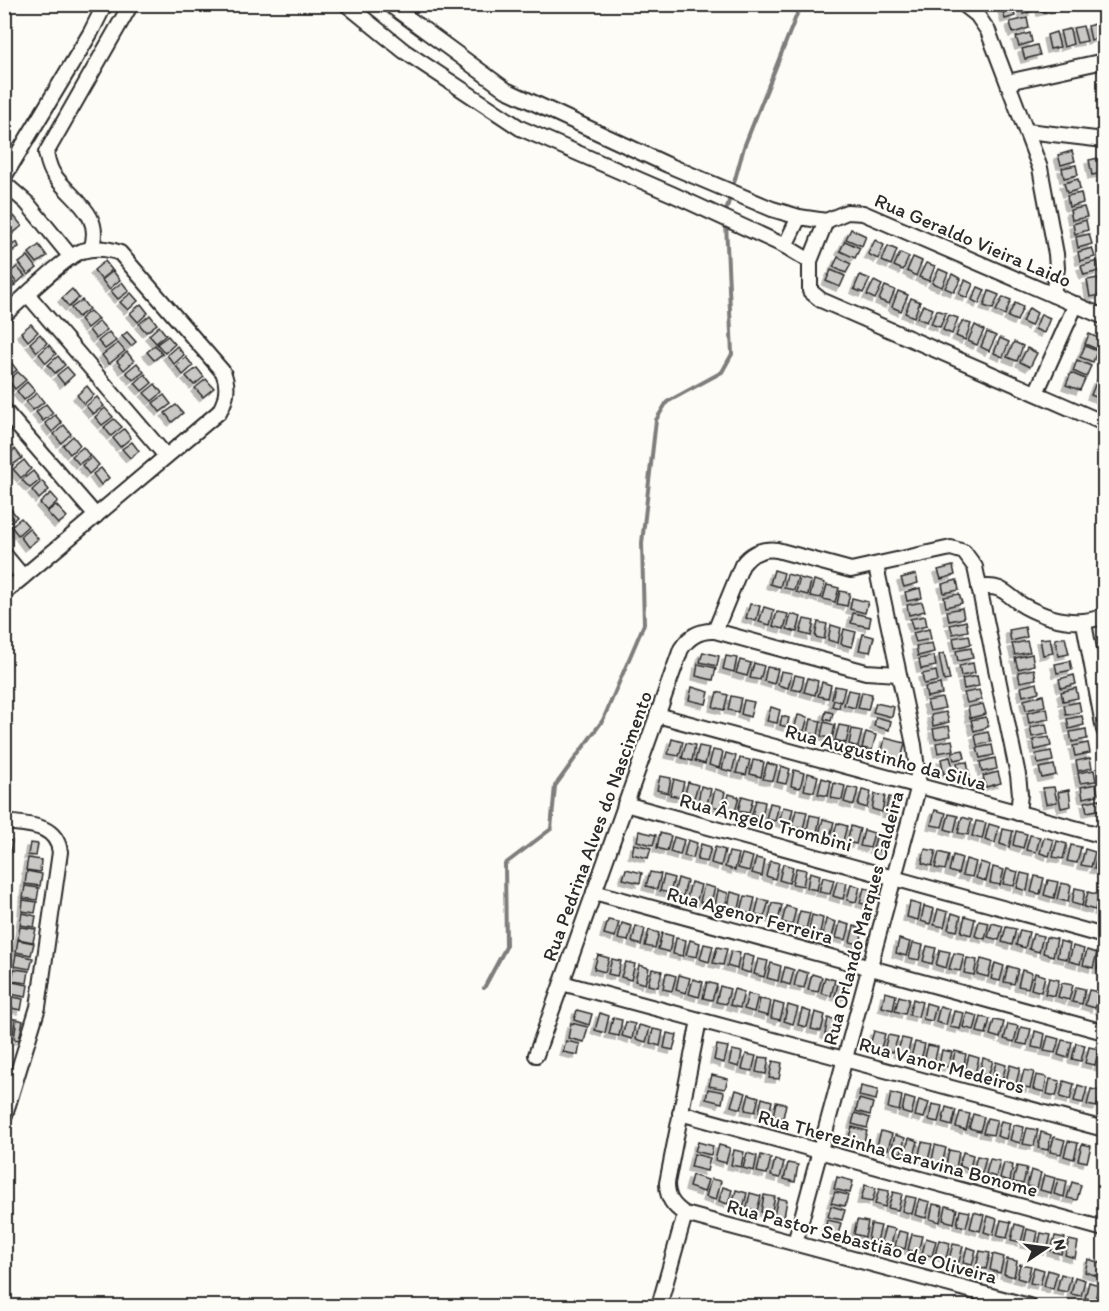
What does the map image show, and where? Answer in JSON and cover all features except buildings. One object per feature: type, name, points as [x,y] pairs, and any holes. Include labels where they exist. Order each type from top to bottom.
[{"type":"street","points":[[4,177],[91,32],[105,4]]},
{"type":"street","points":[[91,249],[95,239],[91,217],[53,175],[46,153],[130,4]]},
{"type":"street","points":[[346,4],[404,51],[520,128],[672,194],[785,246],[810,261]]},
{"type":"street","points":[[389,4],[506,90],[668,165],[772,209],[799,217],[826,221],[810,261],[810,291],[821,300],[1104,423]]},
{"type":"street","points":[[963,4],[983,23],[1040,168],[1058,268],[1053,294]]},
{"type":"street","points":[[1008,82],[1104,61]]},
{"type":"street","points":[[1027,131],[1104,140]]},
{"type":"street","points":[[4,183],[27,203],[71,257]]},
{"type":"street","name":"Rua Geraldo Vieira Laido","points":[[826,221],[847,212],[863,213],[1104,316]]},
{"type":"street","points":[[785,246],[799,217]]},
{"type":"street","points":[[4,315],[71,257],[91,249],[113,250],[120,253],[223,372],[227,383],[225,401],[219,412],[4,593]]},
{"type":"street","points":[[28,294],[166,456]]},
{"type":"street","points":[[1036,393],[1076,304]]},
{"type":"street","points":[[4,410],[96,516]]},
{"type":"street","points":[[898,674],[866,672],[716,631],[742,565],[748,557],[767,549],[851,570],[956,549],[964,552],[973,562],[1018,775],[1020,794],[1018,813]]},
{"type":"street","points":[[4,554],[23,577]]},
{"type":"street","name":"Rua Orlando Marques Caldeira","points":[[795,1243],[919,785],[914,745],[876,566]]},
{"type":"street","points":[[979,588],[996,588],[1006,592],[1023,605],[1048,616],[1084,623],[1104,616]]},
{"type":"street","points":[[1084,623],[1104,730]]},
{"type":"street","name":"Rua Pedrina Alves do Nascimento","points":[[536,1055],[683,645],[700,632],[716,631]]},
{"type":"street","name":"Rua Augustinho da Silva","points":[[657,715],[1104,836]]},
{"type":"street","name":"Rua Ângelo Trombini","points":[[625,804],[1104,936]]},
{"type":"street","points":[[4,822],[42,828],[55,837],[60,856],[38,1007],[4,1118]]},
{"type":"street","name":"Rua Agenor Ferreira","points":[[594,892],[1104,1032]]},
{"type":"street","name":"Rua Vanor Medeiros","points":[[562,983],[1104,1129]]},
{"type":"street","points":[[659,1306],[685,1214],[672,1203],[667,1188],[699,1020]]},
{"type":"street","name":"Rua Therezinha Caravina Bonome","points":[[680,1113],[1104,1229]]},
{"type":"street","name":"Rua Pastor Sebastião de Oliveira","points":[[685,1214],[1029,1306]]},
{"type":"waterway","points":[[725,215],[744,147],[801,4]]},
{"type":"waterway","points":[[484,988],[506,947],[505,864],[551,829],[555,786],[603,720],[644,624],[642,543],[656,420],[667,402],[722,372],[732,354],[726,223]]}]
